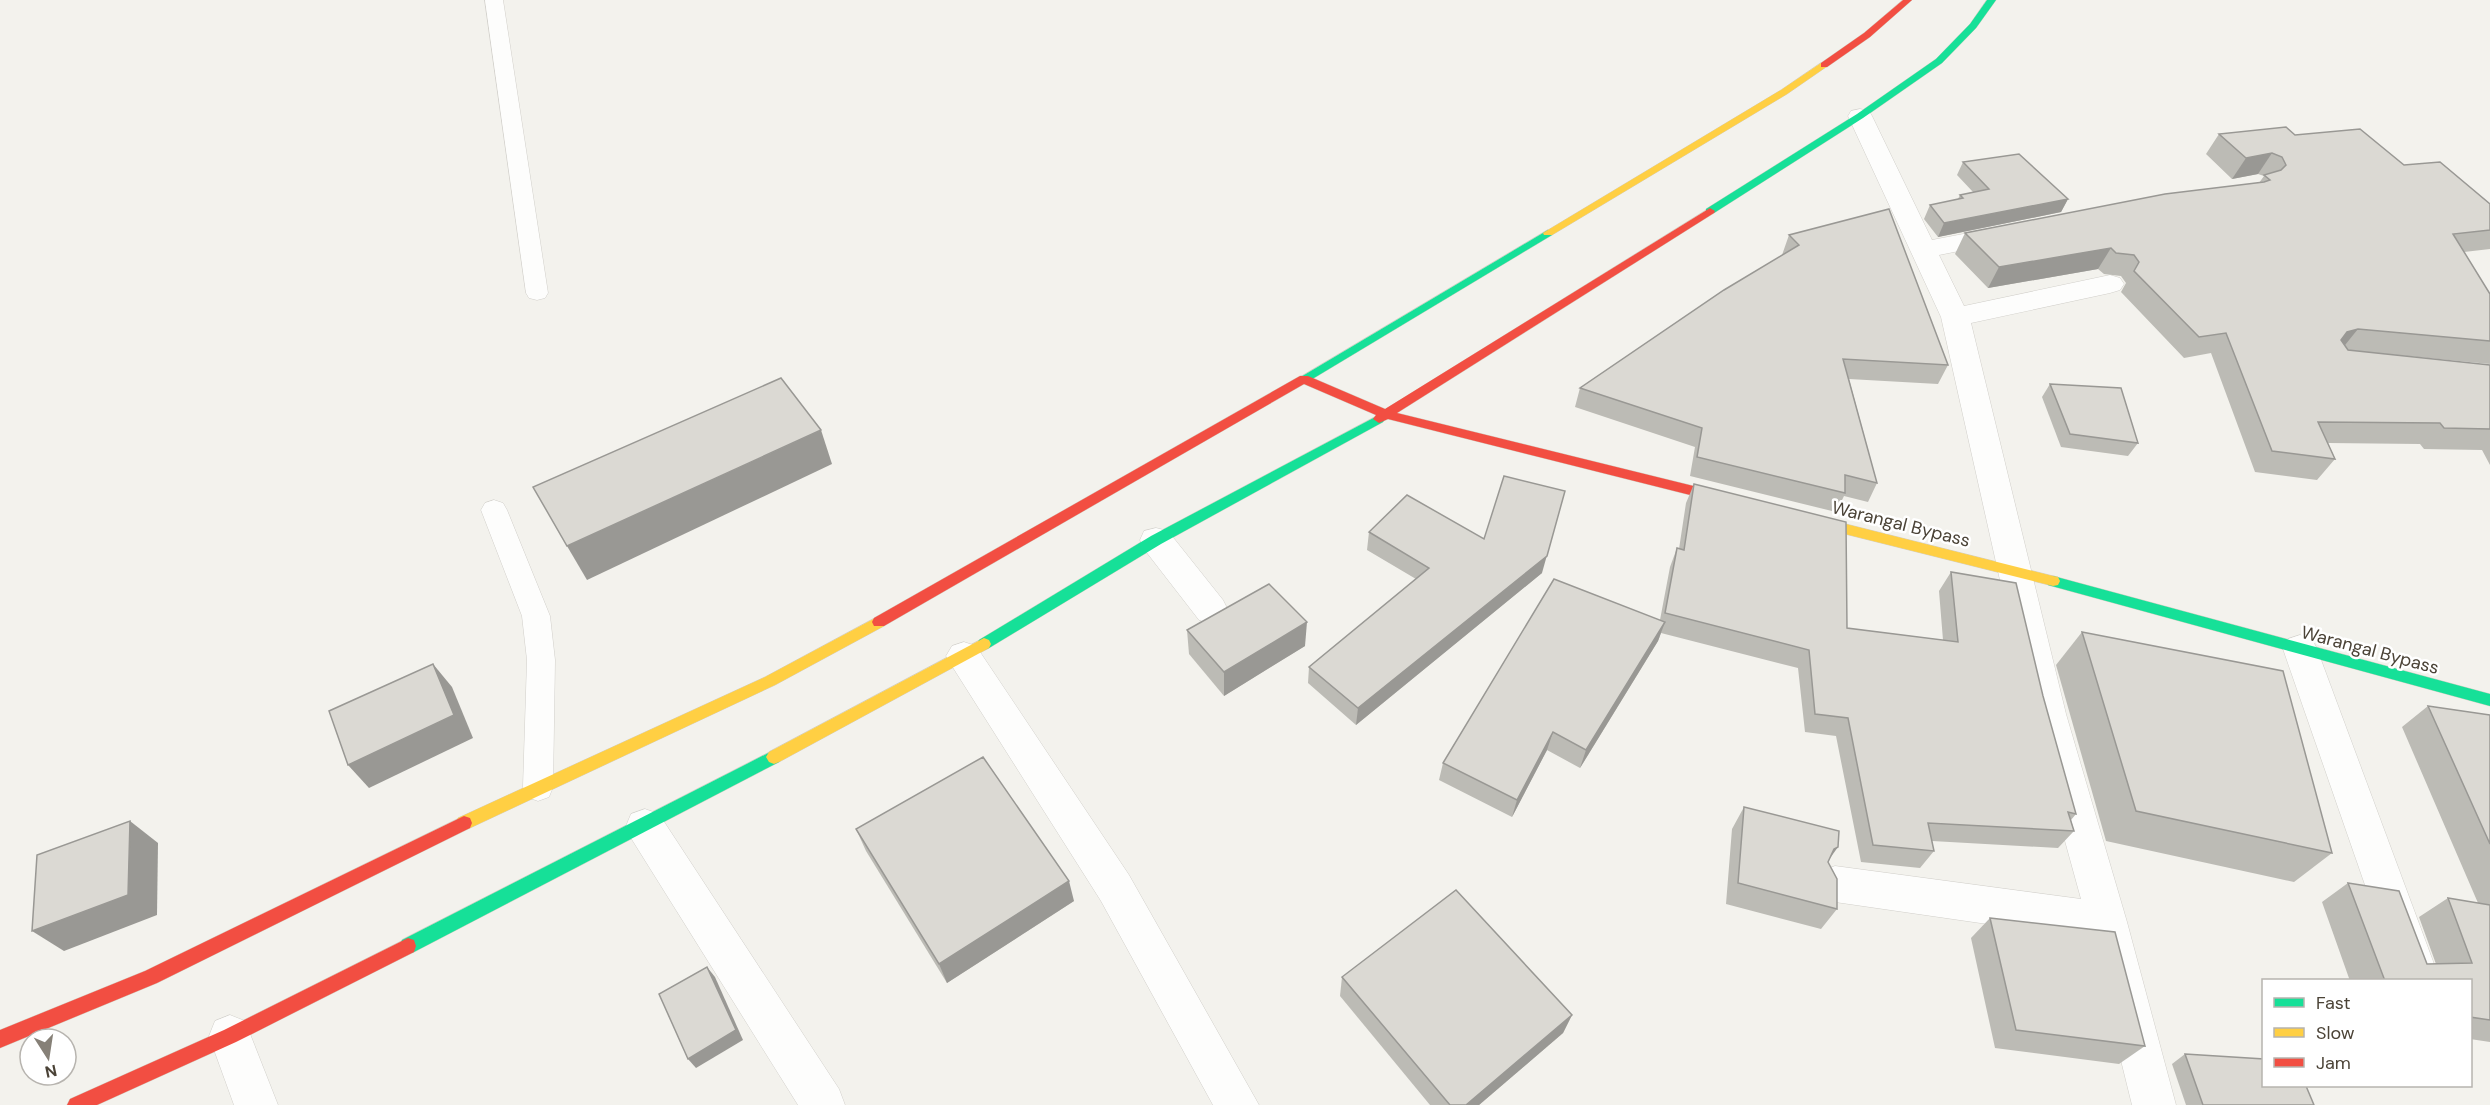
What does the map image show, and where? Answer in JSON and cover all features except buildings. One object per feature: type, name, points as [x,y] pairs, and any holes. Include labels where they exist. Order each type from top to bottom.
[{"type":"main road","points":[[0,1039],[151,977],[538,788],[780,675],[913,604],[1304,379],[1784,92],[1867,35],[1908,0]]},
{"type":"main road","points":[[76,1105],[230,1036],[645,826],[964,656],[1156,540],[1387,415],[1860,116],[1939,61],[1973,26],[1992,0]]},
{"type":"main road","points":[[1304,379],[1387,415],[1747,505]]},
{"type":"main road","name":"Warangal Bypass","points":[[1794,516],[2014,571],[2490,700]]},
{"type":"street","points":[[1860,116],[1955,317],[2048,714],[2107,922],[2154,1105]]},
{"type":"street","points":[[1923,250],[2027,229]]},
{"type":"street","points":[[1955,317],[2110,284]]},
{"type":"street","points":[[1156,540],[1211,610]]},
{"type":"street","points":[[2300,649],[2418,979]]},
{"type":"street","points":[[964,656],[1115,888],[1237,1105]]},
{"type":"street","points":[[645,826],[823,1105]]},
{"type":"street","points":[[1835,884],[2107,922]]},
{"type":"street","points":[[230,1036],[256,1105]]},
{"type":"lane","points":[[494,0],[537,293]]},
{"type":"lane","points":[[494,510],[536,616],[541,660],[538,788]]},
{"type":"traffic: fast","points":[[1710,211],[1860,116],[1939,61],[1973,26],[1992,0]]},
{"type":"traffic: fast","points":[[1300,381],[1548,233]]},
{"type":"traffic: fast","points":[[984,644],[1156,540],[1379,419]]},
{"type":"traffic: fast","points":[[2053,581],[2490,700]]},
{"type":"traffic: fast","points":[[408,946],[774,757]]},
{"type":"traffic: slow","points":[[1548,233],[1784,92],[1824,65]]},
{"type":"traffic: slow","points":[[1802,518],[2053,581]]},
{"type":"traffic: slow","points":[[464,823],[770,681],[879,622]]},
{"type":"traffic: slow","points":[[774,757],[984,644]]},
{"type":"traffic: jam","points":[[1824,65],[1867,35],[1908,0]]},
{"type":"traffic: jam","points":[[1379,419],[1710,211]]},
{"type":"traffic: jam","points":[[1304,379],[1387,415],[1734,501]]},
{"type":"traffic: jam","points":[[879,622],[1300,381]]},
{"type":"traffic: jam","points":[[0,1039],[151,977],[464,823]]},
{"type":"traffic: jam","points":[[76,1105],[230,1036],[408,946]]}]
